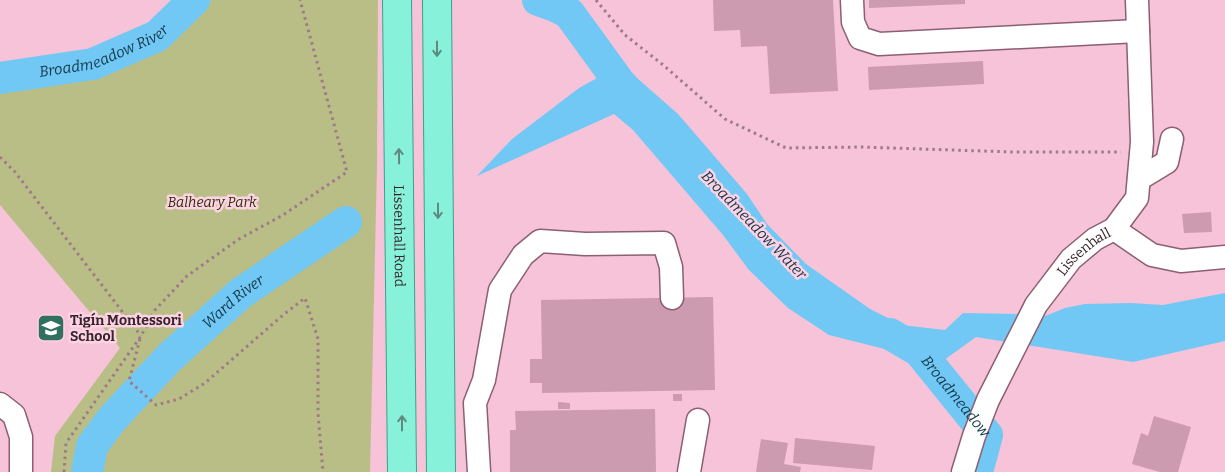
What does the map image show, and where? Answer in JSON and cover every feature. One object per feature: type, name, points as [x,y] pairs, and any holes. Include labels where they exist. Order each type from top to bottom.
[{"type":"main road","name":"Lissenhall Road","points":[[397,0],[402,472]]},
{"type":"main road","points":[[437,0],[441,472]]},
{"type":"street","points":[[852,0],[853,22],[860,38],[879,44],[1138,31]]},
{"type":"street","name":"Lissenhall","points":[[963,472],[988,400],[1036,305],[1071,259],[1095,239],[1114,229],[1137,198],[1142,148],[1137,0]]},
{"type":"street","points":[[1139,179],[1167,162],[1172,139]]},
{"type":"street","points":[[1114,229],[1152,254],[1181,261],[1225,257]]},
{"type":"street","points":[[478,472],[475,403],[484,380],[500,290],[523,255],[540,241],[585,244],[664,243],[671,267],[672,298]]},
{"type":"street","points":[[0,404],[14,414],[21,437],[21,472]]},
{"type":"street","points":[[689,472],[698,420]]},
{"type":"path","points":[[64,472],[66,443],[141,336],[155,310],[187,276],[239,238],[283,215],[347,172],[300,0]]},
{"type":"path","points":[[596,0],[625,35],[662,64],[725,119],[786,148],[861,146],[1013,152],[1142,148]]},
{"type":"path","points":[[0,157],[15,172],[141,336]]},
{"type":"path","points":[[141,336],[129,381],[156,405],[179,400],[205,383],[305,298],[318,339],[318,413],[323,472]]},
{"type":"green space","name":"Balheary Park","points":[[212,0],[378,0],[377,166],[370,472],[51,472],[55,436],[120,348],[0,205],[0,87],[76,75],[121,64],[179,33]]},
{"type":"water","points":[[174,0],[212,0],[179,33],[141,54],[134,35],[151,24]]},
{"type":"water","points":[[629,71],[678,114],[747,194],[767,224],[806,264],[870,309],[902,325],[945,330],[963,313],[1017,314],[1040,318],[1065,308],[1085,304],[1131,303],[1163,305],[1225,293],[1225,341],[1133,362],[976,337],[940,363],[829,335],[788,308],[749,270],[723,235],[633,130],[614,114],[477,176],[512,139],[579,88],[597,78]]},
{"type":"building","points":[[713,0],[833,0],[838,91],[770,94],[767,46],[741,47],[740,30],[714,31]]},
{"type":"building","points":[[869,0],[965,0],[965,4],[869,8]]},
{"type":"building","points":[[983,61],[984,84],[869,90],[868,67]]},
{"type":"building","points":[[1211,212],[1212,232],[1184,233],[1182,214]]},
{"type":"building","points":[[713,297],[715,390],[542,393],[542,383],[530,383],[530,359],[542,359],[541,300]]},
{"type":"building","points":[[673,394],[682,394],[682,401],[673,401]]},
{"type":"building","points":[[558,402],[570,403],[570,409],[558,409]]},
{"type":"building","points":[[655,409],[656,472],[510,472],[510,430],[516,430],[515,411]]},
{"type":"building","points":[[1154,416],[1191,427],[1178,472],[1160,472],[1132,464],[1141,433],[1148,436]]},
{"type":"building","points":[[795,438],[875,446],[872,470],[793,463]]},
{"type":"building","points":[[761,439],[788,443],[784,464],[801,467],[800,472],[756,472]]},
{"type":"waterway","name":"Broadmeadow River","points":[[0,78],[93,64],[157,36],[194,0]]},
{"type":"waterway","name":"Broadmeadow Water","points":[[538,0],[569,13],[619,82],[643,109]]},
{"type":"waterway","name":"Ward River","points":[[87,472],[92,446],[112,419],[170,357],[241,293],[346,222]]},
{"type":"waterway","name":"Broadmeadow","points":[[890,334],[919,351],[987,435],[977,472]]},
{"type":"place","name":"Tigín Montessori School","points":[[51,328]]}]
